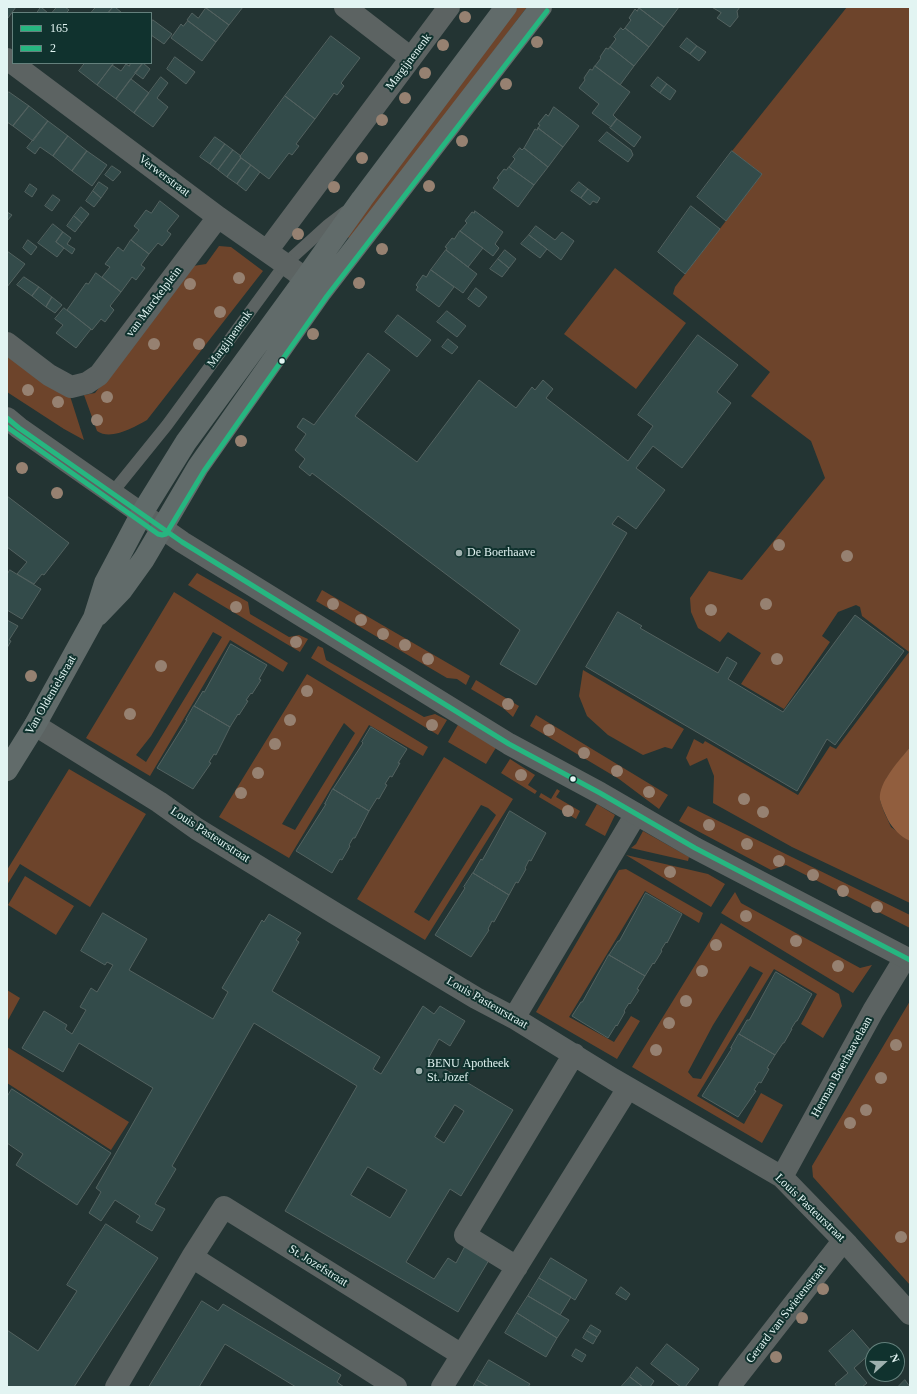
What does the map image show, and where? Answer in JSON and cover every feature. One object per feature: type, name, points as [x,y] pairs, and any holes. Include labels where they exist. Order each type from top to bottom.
[{"type":"main road","name":"Margijnenenk","points":[[162,528],[198,467],[313,286],[362,199],[506,7]]},
{"type":"main road","name":"Margijnenenk","points":[[142,513],[186,442],[541,7]]},
{"type":"main road","name":"Van Oldenielstraat","points":[[7,770],[35,725],[94,618],[105,583],[142,513]]},
{"type":"main road","name":"Van Oldenielstraat","points":[[94,618],[121,591],[144,559],[162,528]]},
{"type":"street","points":[[345,7],[411,58]]},
{"type":"street","name":"Margijnenenk","points":[[267,251],[449,7]]},
{"type":"street","name":"Verwerstraat","points":[[15,64],[218,217],[286,264],[313,286]]},
{"type":"street","name":"van Marckelplein","points":[[7,343],[49,375],[71,387],[87,383],[99,375],[218,217]]},
{"type":"street","name":"Herman Boerhaavelaan","points":[[7,418],[19,428],[162,528],[509,744],[636,814],[694,848],[908,959],[873,1011],[782,1177]]},
{"type":"street","name":"Louis Pasteurstraat","points":[[35,725],[159,802],[197,829],[336,914],[470,994],[514,1018],[628,1088],[782,1177],[910,1314]]},
{"type":"street","points":[[514,1018],[636,814]]},
{"type":"street","points":[[517,1267],[465,1234],[574,1054]]},
{"type":"street","points":[[442,1387],[628,1088]]},
{"type":"street","name":"St. Jozefstraat","points":[[116,1387],[192,1257],[224,1208],[462,1355]]},
{"type":"street","name":"Gerard van Swietenstraat","points":[[729,1387],[843,1241]]},
{"type":"street","points":[[192,1257],[396,1387]]},
{"type":"lane","name":"Margijnenenk","points":[[112,493],[167,425],[286,264],[328,225],[362,199]]},
{"type":"shaded area","points":[[513,7],[527,7],[351,240],[345,234]]},
{"type":"shaded area","points":[[847,7],[910,7],[910,747],[887,777],[880,800],[891,827],[910,841],[910,903],[792,847],[713,803],[714,776],[707,758],[690,766],[686,758],[694,739],[703,744],[705,741],[798,795],[830,746],[836,749],[909,652],[862,616],[860,607],[856,605],[838,612],[822,636],[830,642],[784,709],[741,684],[761,653],[728,632],[720,642],[698,628],[691,612],[690,598],[709,571],[742,580],[825,478],[811,441],[751,396],[770,372],[673,294],[675,287],[762,174],[732,151]]},
{"type":"shaded area","points":[[219,246],[231,247],[263,271],[147,420],[116,434],[103,434],[97,431],[84,395],[95,393],[193,266],[206,264]]},
{"type":"shaded area","points":[[615,268],[686,323],[636,389],[564,334]]},
{"type":"shaded area","points":[[7,351],[70,396],[84,440],[64,429],[7,392]]},
{"type":"shaded area","points":[[197,573],[248,602],[250,614],[289,637],[299,635],[308,639],[300,652],[188,585]]},
{"type":"shaded area","points":[[322,590],[470,676],[466,685],[457,679],[447,678],[316,601]]},
{"type":"shaded area","points":[[174,592],[288,663],[283,672],[230,640],[150,776],[86,738]],"holes":[[[213,632],[222,637],[146,762],[136,755],[151,736]]]},
{"type":"shaded area","points":[[318,646],[323,648],[326,660],[424,717],[435,714],[447,720],[438,735],[311,658]]},
{"type":"shaded area","points":[[583,670],[684,729],[672,749],[665,747],[643,755],[608,735],[587,716],[579,696]]},
{"type":"shaded area","points":[[307,674],[428,747],[423,756],[369,725],[289,858],[219,817]],"holes":[[[344,723],[355,733],[295,830],[282,824]]]},
{"type":"shaded area","points":[[476,680],[519,706],[513,717],[503,708],[471,689]]},
{"type":"shaded area","points":[[536,715],[668,795],[659,809],[619,779],[530,726]]},
{"type":"shaded area","points":[[459,723],[497,746],[486,764],[448,742]]},
{"type":"shaded area","points":[[910,747],[910,841],[900,835],[888,820],[880,800],[880,793],[886,779]]},
{"type":"shaded area","points":[[444,757],[513,799],[425,940],[357,899]],"holes":[[[481,805],[488,808],[496,815],[429,921],[414,912]]]},
{"type":"shaded area","points":[[510,759],[535,775],[528,785],[537,791],[535,794],[501,773]]},
{"type":"shaded area","points":[[69,769],[146,814],[90,907],[20,864],[7,885],[7,870]]},
{"type":"shaded area","points":[[557,789],[560,791],[556,797],[580,811],[576,819],[539,797],[541,793],[551,799]]},
{"type":"shaded area","points":[[597,804],[615,815],[605,836],[585,825]]},
{"type":"shaded area","points":[[688,806],[910,915],[910,928],[786,865],[771,870],[679,821]]},
{"type":"shaded area","points":[[643,831],[689,857],[688,861],[631,848],[636,844]]},
{"type":"shaded area","points":[[626,855],[708,874],[725,884],[711,907]]},
{"type":"shaded area","points":[[626,869],[703,913],[699,923],[645,891],[569,1017],[614,1042],[631,1016],[640,1021],[617,1059],[536,1012],[619,870]]},
{"type":"shaded area","points":[[25,876],[74,906],[56,935],[8,905]]},
{"type":"shaded area","points":[[735,892],[741,903],[860,968],[872,965],[853,993],[721,913]]},
{"type":"shaded area","points":[[721,923],[839,994],[842,1006],[823,1038],[801,1024],[817,994],[774,969],[697,1096],[744,1124],[761,1093],[783,1105],[762,1143],[632,1067]],"holes":[[[750,966],[763,973],[701,1079],[693,1078],[688,1072],[713,1025]]]},
{"type":"shaded area","points":[[7,990],[20,998],[7,1022]]},
{"type":"shaded area","points":[[910,1001],[910,1285],[813,1177],[812,1166]]},
{"type":"shaded area","points":[[7,1047],[129,1122],[111,1150],[7,1083]]},
{"type":"building","points":[[7,7],[16,7],[8,18]]},
{"type":"building","points":[[41,7],[47,12],[38,12]]},
{"type":"building","points":[[57,7],[65,7],[69,10],[67,12],[53,12]]},
{"type":"building","points":[[96,7],[113,7],[109,12],[92,12]]},
{"type":"building","points":[[113,7],[115,7],[121,12],[109,12]]},
{"type":"building","points":[[243,7],[229,25],[206,8]]},
{"type":"building","points":[[679,7],[664,27],[639,8]]},
{"type":"building","points":[[712,7],[740,7],[737,11],[738,17],[730,27],[717,18],[721,13]]},
{"type":"building","points":[[206,8],[229,25],[216,42],[187,20],[192,13],[198,18]]},
{"type":"building","points":[[639,8],[664,27],[649,47],[625,28],[631,20],[629,18],[635,9],[637,11]]},
{"type":"building","points":[[153,20],[172,34],[164,44],[152,36]]},
{"type":"building","points":[[188,21],[216,42],[202,61],[171,38],[181,24],[183,26]]},
{"type":"building","points":[[621,28],[623,30],[625,28],[649,47],[634,66],[610,47],[616,39],[614,37]]},
{"type":"building","points":[[331,36],[360,58],[341,83],[344,86],[337,95],[334,93],[315,119],[285,96]]},
{"type":"building","points":[[687,38],[697,46],[690,54],[680,47]]},
{"type":"building","points":[[697,46],[706,52],[699,61],[690,54]]},
{"type":"building","points":[[610,47],[634,66],[620,85],[595,66],[606,48],[608,49]]},
{"type":"building","points":[[175,57],[195,72],[186,84],[167,69]]},
{"type":"building","points":[[84,64],[113,64],[97,85],[79,71]]},
{"type":"building","points":[[126,64],[129,66],[130,64],[142,64],[116,99],[97,85],[112,65],[121,71]]},
{"type":"building","points":[[142,64],[150,69],[143,79],[135,73]]},
{"type":"building","points":[[595,66],[630,92],[613,115],[617,119],[611,127],[592,113],[599,104],[579,88],[590,69],[592,70]]},
{"type":"building","points":[[161,77],[168,83],[157,98],[168,107],[153,127],[134,113]]},
{"type":"building","points":[[658,77],[667,84],[660,93],[651,86]]},
{"type":"building","points":[[131,79],[149,93],[134,113],[116,99]]},
{"type":"building","points":[[667,84],[676,91],[670,100],[660,93]]},
{"type":"building","points":[[9,92],[29,106],[13,126],[7,122],[7,94]]},
{"type":"building","points":[[285,96],[315,119],[296,144],[299,146],[292,155],[289,153],[269,179],[240,157]]},
{"type":"building","points":[[29,106],[48,121],[33,141],[13,126]]},
{"type":"building","points":[[554,107],[579,126],[563,147],[538,128],[540,125],[538,124],[546,114],[548,116]]},
{"type":"building","points":[[617,119],[641,137],[634,147],[610,128]]},
{"type":"building","points":[[48,121],[68,136],[53,156],[40,147],[35,154],[27,148]]},
{"type":"building","points":[[538,128],[563,147],[548,167],[524,148],[535,129],[537,130]]},
{"type":"building","points":[[607,132],[631,150],[633,155],[628,162],[599,141]]},
{"type":"building","points":[[68,136],[87,151],[72,171],[53,156]]},
{"type":"building","points":[[215,137],[225,144],[210,164],[200,157]]},
{"type":"building","points":[[225,144],[233,150],[218,170],[210,164]]},
{"type":"building","points":[[520,148],[522,150],[524,148],[548,167],[534,185],[509,167],[515,159],[513,157]]},
{"type":"building","points":[[233,150],[241,156],[241,158],[227,177],[218,170]]},
{"type":"building","points":[[87,151],[107,165],[92,186],[72,171]]},
{"type":"building","points":[[732,151],[762,174],[726,221],[697,197]]},
{"type":"building","points":[[241,158],[251,165],[237,184],[227,177]]},
{"type":"building","points":[[251,165],[260,172],[246,191],[237,184]]},
{"type":"building","points":[[112,166],[121,172],[113,181],[105,175]]},
{"type":"building","points":[[509,167],[534,185],[518,207],[493,188],[499,180],[497,178],[504,169],[506,170]]},
{"type":"building","points":[[99,182],[108,188],[101,198],[93,191]]},
{"type":"building","points":[[579,182],[588,189],[581,198],[571,191]]},
{"type":"building","points":[[30,184],[37,189],[32,197],[25,192]]},
{"type":"building","points":[[588,189],[600,198],[597,203],[593,201],[590,205],[581,198]]},
{"type":"building","points":[[93,191],[101,198],[94,207],[86,201]]},
{"type":"building","points":[[53,195],[60,200],[52,211],[45,206]]},
{"type":"building","points":[[160,201],[179,216],[167,231],[171,234],[167,240],[162,246],[158,243],[149,254],[131,240],[139,230],[134,226],[146,210],[151,213]]},
{"type":"building","points":[[691,206],[720,229],[685,274],[658,252]]},
{"type":"building","points":[[81,207],[89,214],[82,223],[74,216]]},
{"type":"building","points":[[475,211],[503,232],[495,244],[499,248],[493,256],[460,231],[467,223],[465,221],[472,212],[474,213]]},
{"type":"building","points":[[7,212],[12,215],[7,221]]},
{"type":"building","points":[[74,216],[82,223],[75,232],[67,226]]},
{"type":"building","points":[[53,224],[63,232],[56,242],[64,248],[57,257],[38,243]]},
{"type":"building","points":[[536,226],[555,240],[562,232],[574,241],[561,260],[529,235]]},
{"type":"building","points":[[460,231],[483,248],[468,267],[446,250],[447,248],[445,247]]},
{"type":"building","points":[[63,232],[71,238],[67,244],[75,249],[72,254],[56,242]]},
{"type":"building","points":[[529,235],[547,249],[540,258],[521,244]]},
{"type":"building","points":[[28,240],[37,247],[31,255],[23,248]]},
{"type":"building","points":[[131,240],[149,254],[141,265],[145,268],[136,280],[132,277],[121,292],[102,277],[110,267],[105,264],[118,247],[123,251]]},
{"type":"building","points":[[446,250],[477,274],[463,293],[431,270]]},
{"type":"building","points":[[505,250],[516,259],[509,268],[498,259]]},
{"type":"building","points":[[7,251],[25,264],[7,287]]},
{"type":"building","points":[[498,259],[509,268],[502,277],[490,269]]},
{"type":"building","points":[[431,270],[454,287],[439,307],[416,290],[418,287],[416,285],[423,275],[426,277]]},
{"type":"building","points":[[96,273],[121,292],[110,306],[114,310],[105,322],[101,319],[92,330],[67,310],[86,283],[88,284]]},
{"type":"building","points":[[24,277],[39,287],[32,296],[17,285]]},
{"type":"building","points":[[39,287],[52,297],[46,307],[32,296]]},
{"type":"building","points":[[476,288],[487,297],[479,307],[468,299]]},
{"type":"building","points":[[52,297],[62,305],[55,313],[46,307]]},
{"type":"building","points":[[64,308],[91,329],[76,348],[56,333],[63,325],[55,319]]},
{"type":"building","points":[[447,311],[466,326],[457,337],[437,322]]},
{"type":"building","points":[[398,315],[431,340],[417,357],[385,332]]},
{"type":"building","points":[[698,335],[738,365],[717,392],[731,403],[682,468],[653,446],[636,468],[665,490],[636,529],[618,516],[612,524],[627,533],[536,685],[500,664],[520,630],[312,473],[310,476],[299,467],[305,459],[295,450],[306,434],[297,427],[303,418],[314,425],[368,353],[390,370],[355,416],[417,462],[479,380],[516,408],[532,387],[535,390],[543,380],[553,389],[546,398],[628,461],[653,426],[638,415]]},
{"type":"building","points":[[448,339],[458,347],[452,354],[442,347]]},
{"type":"building","points":[[7,496],[69,543],[44,575],[42,574],[34,584],[17,574],[27,562],[7,547]]},
{"type":"building","points":[[10,570],[41,589],[22,619],[7,610],[7,575]]},
{"type":"building","points":[[618,612],[642,626],[640,628],[718,673],[727,657],[737,663],[728,679],[783,712],[855,615],[904,651],[835,745],[827,739],[797,791],[586,667]]},
{"type":"building","points":[[7,620],[18,626],[9,640],[11,641],[7,648]]},
{"type":"building","points":[[231,644],[267,665],[259,679],[261,680],[246,700],[248,701],[230,727],[194,706],[203,691],[204,692]]},
{"type":"building","points":[[194,706],[230,727],[216,755],[214,754],[209,762],[211,763],[193,789],[157,768]]},
{"type":"building","points":[[371,727],[407,749],[398,763],[400,763],[392,777],[390,776],[385,784],[387,785],[379,799],[377,798],[369,811],[333,789],[363,743],[362,742]]},
{"type":"building","points":[[333,789],[369,811],[342,860],[340,859],[332,873],[296,851],[326,804]]},
{"type":"building","points":[[510,811],[546,833],[531,861],[529,860],[518,883],[516,882],[509,895],[473,873]]},
{"type":"building","points":[[473,873],[509,895],[494,922],[492,921],[488,929],[489,930],[471,957],[435,935]]},
{"type":"building","points":[[646,893],[682,914],[667,943],[666,942],[654,964],[653,963],[645,976],[609,955],[619,941]]},
{"type":"building","points":[[103,913],[147,939],[129,970],[213,1019],[228,992],[222,988],[262,920],[264,922],[269,914],[301,933],[296,940],[299,942],[272,991],[380,1057],[373,1069],[381,1074],[423,1006],[434,1014],[440,1006],[465,1021],[450,1046],[439,1039],[428,1059],[513,1110],[461,1196],[450,1189],[406,1262],[434,1279],[448,1258],[456,1263],[465,1246],[489,1260],[458,1312],[285,1211],[357,1086],[254,1023],[172,1166],[176,1169],[155,1204],[165,1209],[152,1231],[136,1222],[140,1216],[115,1200],[101,1221],[89,1213],[101,1192],[96,1188],[153,1088],[79,1043],[63,1072],[22,1048],[44,1011],[67,1025],[65,1029],[72,1034],[86,1010],[80,1007],[91,988],[97,992],[113,965],[107,962],[105,965],[81,951]],"holes":[[[455,1105],[464,1111],[444,1143],[435,1137]],[[368,1167],[407,1190],[390,1218],[351,1195]]]},
{"type":"building","points":[[609,955],[645,976],[637,989],[639,990],[630,1004],[629,1003],[617,1026],[616,1025],[608,1038],[572,1016],[582,1002]]},
{"type":"building","points":[[776,972],[812,994],[784,1043],[775,1055],[739,1034],[747,1020],[749,1020]]},
{"type":"building","points":[[739,1034],[775,1055],[767,1068],[769,1069],[761,1083],[759,1082],[754,1090],[756,1091],[738,1117],[702,1096]]},
{"type":"building","points":[[12,1089],[111,1153],[77,1205],[16,1165],[23,1154],[7,1143],[7,1097]]},
{"type":"building","points":[[106,1224],[158,1258],[74,1387],[7,1387],[7,1330],[38,1351],[77,1291],[67,1285]]},
{"type":"building","points":[[551,1258],[587,1280],[575,1300],[539,1278]]},
{"type":"building","points":[[539,1278],[571,1297],[560,1315],[528,1296]]},
{"type":"building","points":[[621,1287],[630,1294],[626,1300],[616,1294]]},
{"type":"building","points":[[528,1296],[569,1320],[557,1338],[517,1313]]},
{"type":"building","points":[[202,1301],[218,1311],[223,1304],[341,1375],[337,1382],[344,1387],[296,1387],[225,1344],[199,1387],[149,1387]]},
{"type":"building","points":[[517,1313],[557,1338],[546,1357],[505,1333]]},
{"type":"building","points":[[591,1325],[601,1331],[597,1337],[587,1331]]},
{"type":"building","points":[[853,1330],[865,1344],[865,1358],[854,1368],[867,1383],[862,1387],[837,1387],[835,1384],[848,1373],[829,1351]]},
{"type":"building","points":[[587,1331],[597,1337],[593,1344],[583,1338]]},
{"type":"building","points":[[667,1344],[699,1369],[685,1387],[681,1387],[651,1364]]},
{"type":"building","points":[[576,1349],[586,1355],[582,1362],[572,1356]]},
{"type":"building","points":[[489,1360],[530,1384],[528,1387],[489,1387],[477,1380]]},
{"type":"building","points":[[637,1367],[654,1381],[650,1387],[643,1387],[630,1377]]},
{"type":"building","points":[[630,1377],[643,1387],[621,1387]]},
{"type":"building","points":[[477,1380],[489,1387],[473,1387]]},
{"type":"building","points":[[905,1380],[910,1387],[898,1387],[905,1382]]},
{"type":"transit line","name":"2","points":[[7,427],[158,534],[166,534],[204,471],[327,296],[547,11]]},
{"type":"transit line","name":"165","points":[[7,418],[19,428],[182,542],[509,744],[600,793],[695,848],[910,960]]},
{"type":"place","name":"De Boerhaave","points":[[459,553]]},
{"type":"place","name":"BENU Apotheek St. Jozef","points":[[419,1071]]}]
